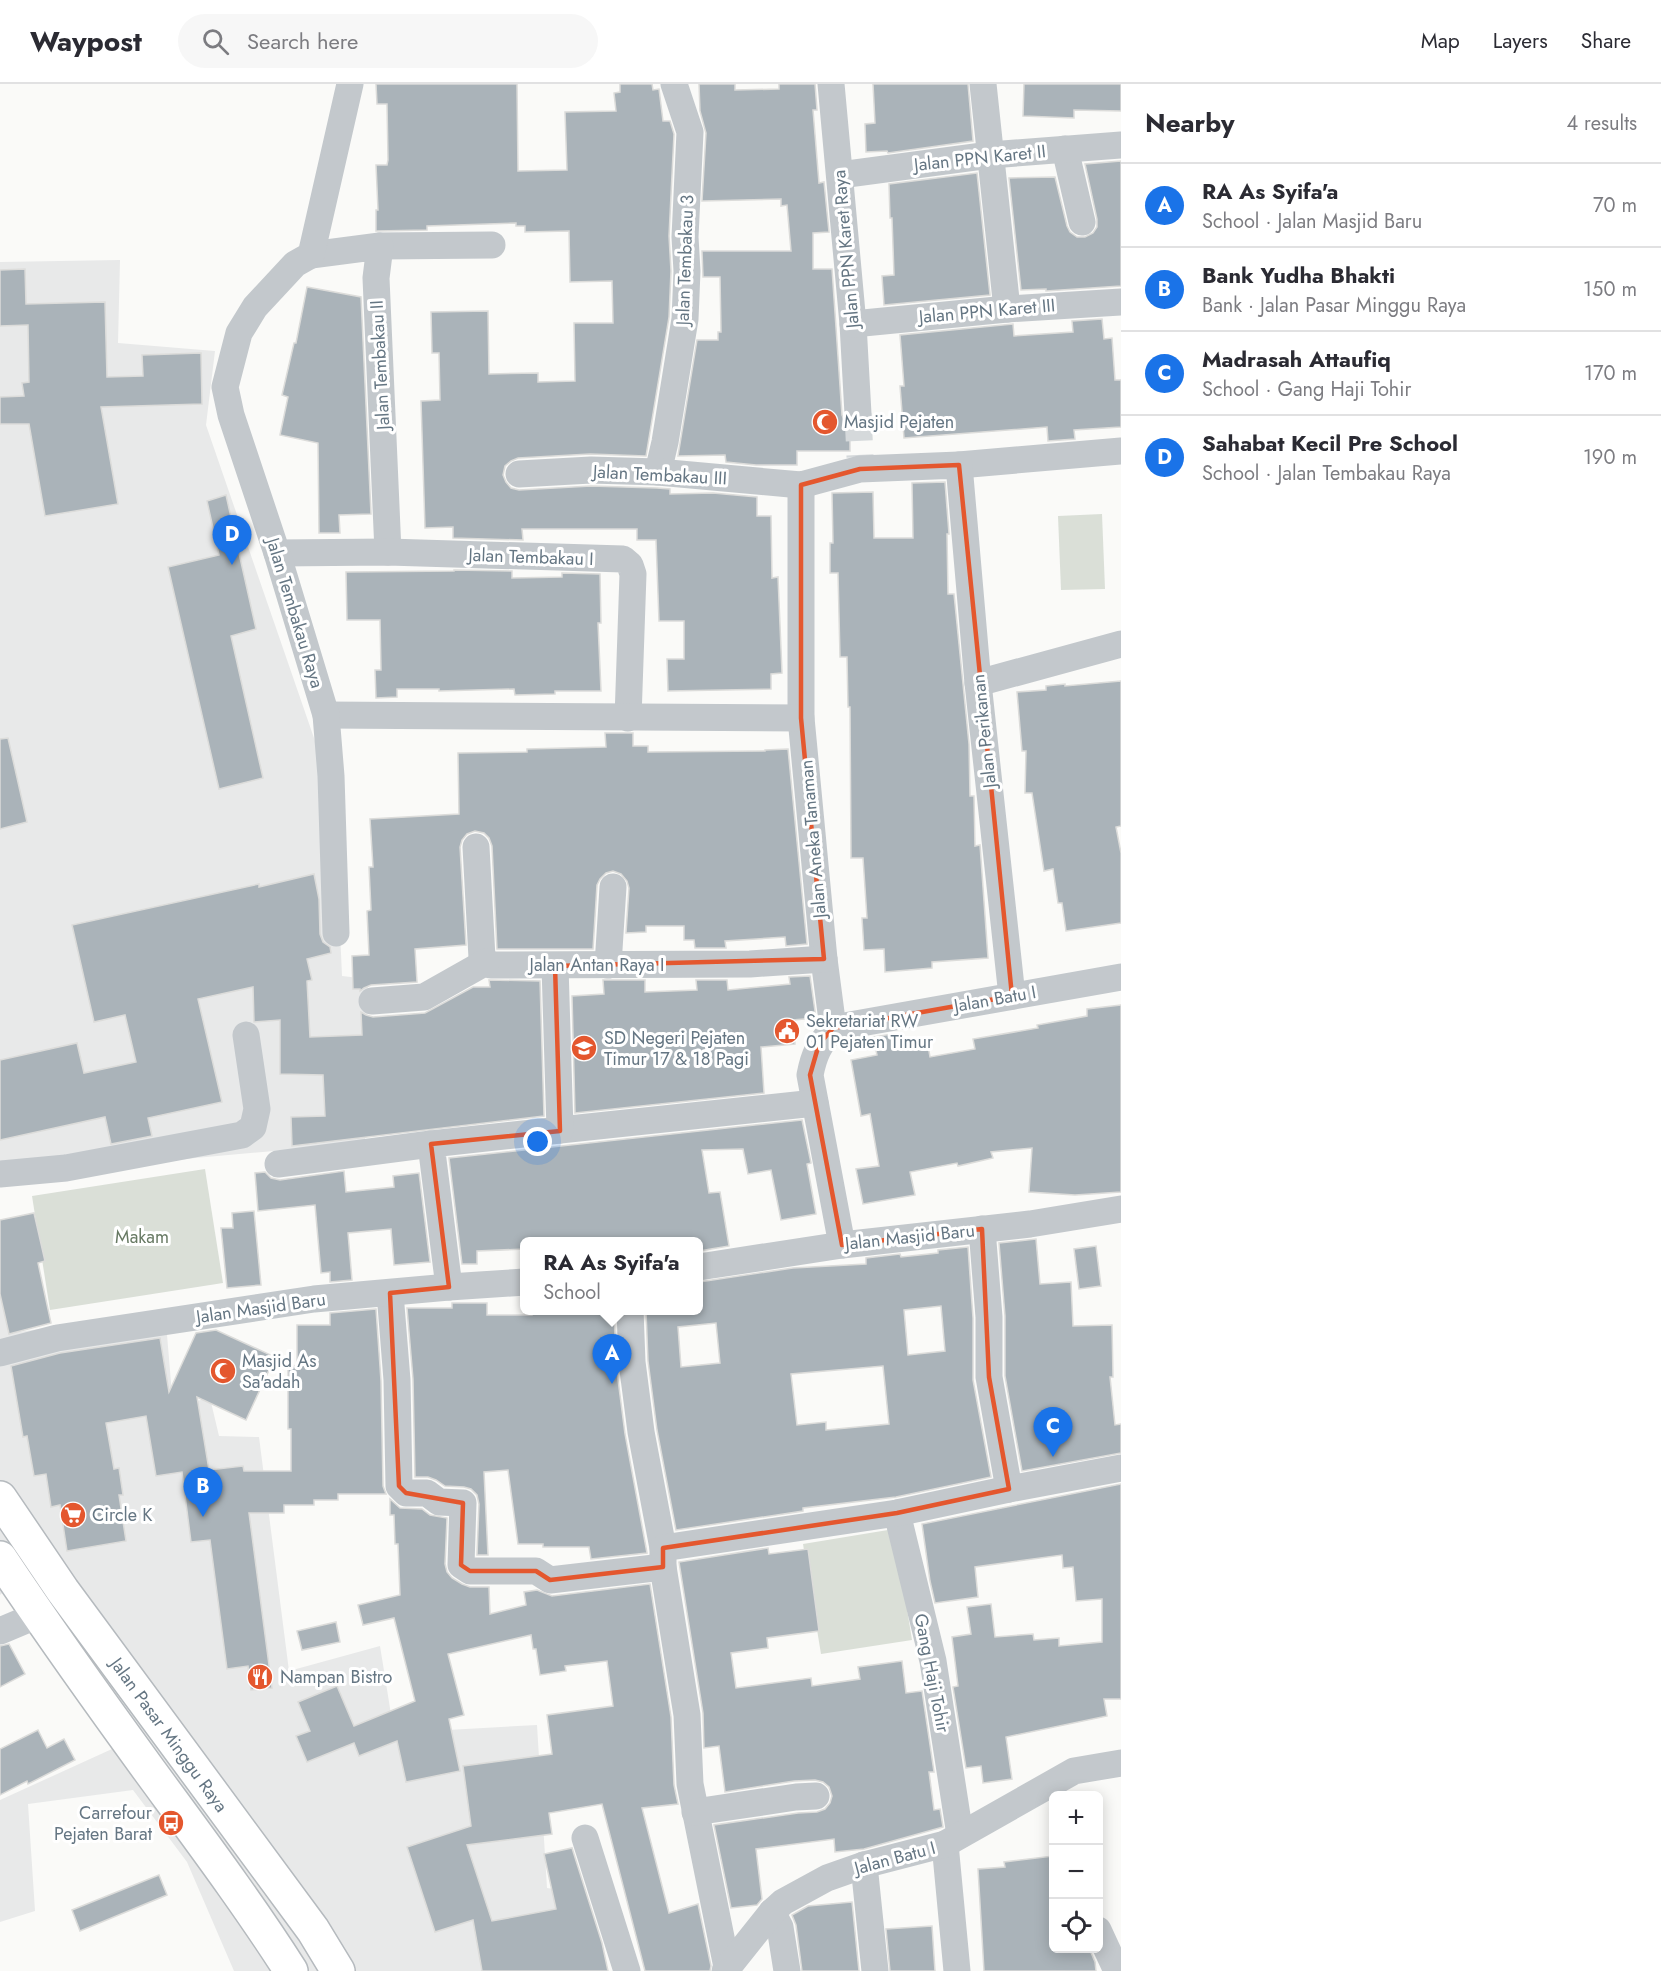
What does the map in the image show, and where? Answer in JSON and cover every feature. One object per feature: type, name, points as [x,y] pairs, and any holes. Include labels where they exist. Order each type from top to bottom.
[{"type":"main road","name":"Jalan Pasar Minggu Raya","points":[[0,1498],[63,1591],[313,1930],[338,1971]]},
{"type":"main road","name":"Jalan Pasar Minggu Raya","points":[[0,1558],[18,1623],[249,1907],[291,1971]]},
{"type":"street","points":[[350,84],[311,255],[380,246],[492,244]]},
{"type":"street","name":"Jalan Tembakau 3","points":[[658,472],[686,319],[690,132],[675,84]]},
{"type":"street","name":"Jalan PPN Karet Raya","points":[[831,84],[853,324],[858,414]]},
{"type":"street","points":[[983,84],[1008,309]]},
{"type":"street","name":"Jalan PPN Karet II","points":[[840,175],[990,155],[1121,146]]},
{"type":"street","points":[[1065,149],[1082,222]]},
{"type":"street","name":"Jalan Tembakau II","points":[[380,246],[376,278],[388,552]]},
{"type":"street","name":"Jalan Tembakau Raya","points":[[311,255],[295,264],[255,307],[239,333],[225,387],[231,415],[277,553],[326,715],[331,776],[336,933]]},
{"type":"street","name":"Jalan PPN Karet III","points":[[853,324],[1008,309],[1121,302]]},
{"type":"street","points":[[801,484],[860,463],[958,465],[1121,451]]},
{"type":"street","name":"Jalan Perikanan","points":[[958,465],[978,682],[1012,996]]},
{"type":"street","name":"Jalan Tembakau III","points":[[519,474],[591,470],[658,472],[801,484]]},
{"type":"street","name":"Jalan Aneka Tanaman","points":[[801,484],[801,718],[824,959],[833,1028]]},
{"type":"street","name":"Jalan Tembakau I","points":[[277,553],[388,552],[623,560],[630,565],[633,574],[628,718]]},
{"type":"street","points":[[978,682],[1121,644]]},
{"type":"street","points":[[326,715],[801,718]]},
{"type":"street","points":[[372,1001],[423,997],[486,962],[482,958],[476,847]]},
{"type":"street","points":[[608,964],[613,887]]},
{"type":"street","name":"Jalan Antan Raya I","points":[[486,962],[491,965],[555,966],[750,964],[824,959]]},
{"type":"street","points":[[555,966],[560,1130]]},
{"type":"street","name":"Jalan Batu I","points":[[833,1028],[1121,977]]},
{"type":"street","points":[[833,1028],[819,1044],[813,1058],[810,1075],[842,1245]]},
{"type":"street","points":[[0,1174],[66,1168],[242,1135],[253,1127],[257,1109],[246,1035]]},
{"type":"street","points":[[278,1164],[431,1144],[815,1103]]},
{"type":"street","points":[[431,1144],[449,1287]]},
{"type":"street","name":"Jalan Masjid Baru","points":[[703,1266],[842,1245],[1030,1224],[1121,1209]]},
{"type":"street","points":[[982,1229],[989,1317],[989,1377],[1009,1489]]},
{"type":"street","name":"Jalan Masjid Baru","points":[[0,1353],[57,1338],[314,1299],[520,1282]]},
{"type":"street","points":[[390,1293],[397,1380],[399,1486],[406,1493],[427,1493],[439,1502],[462,1503],[461,1565],[470,1571],[536,1571],[550,1580],[1121,1468]]},
{"type":"street","points":[[630,1315],[632,1362],[641,1432],[687,1715],[690,1784],[726,1969]]},
{"type":"street","name":"Gang Haji Tohir","points":[[897,1513],[933,1661],[952,1839],[957,1971]]},
{"type":"street","name":"Jalan Batu I","points":[[726,1969],[772,1912],[783,1902],[827,1878],[952,1839],[1068,1785],[1074,1771],[1121,1763]]},
{"type":"street","points":[[695,1812],[816,1796]]},
{"type":"street","points":[[585,1838],[627,1971]]},
{"type":"street","points":[[864,1865],[874,1971]]},
{"type":"street","points":[[772,1912],[780,1927],[787,1971]]},
{"type":"street","points":[[1103,1941],[1117,1971]]},
{"type":"highlighted area","points":[[959,465],[1012,996],[833,1028],[819,1044],[810,1075],[842,1245],[982,1229],[989,1377],[1009,1489],[897,1513],[663,1548],[663,1567],[550,1580],[536,1571],[470,1571],[461,1565],[463,1503],[406,1493],[399,1486],[390,1293],[449,1287],[431,1144],[560,1131],[555,966],[824,959],[801,718],[801,485],[860,469]]},
{"type":"shaded area","points":[[120,260],[118,343],[215,351],[206,425],[334,796],[342,976],[368,979],[365,1143],[195,1158],[0,1181],[0,262]]},
{"type":"shaded area","points":[[0,1291],[12,1333],[165,1311],[173,1406],[210,1398],[219,1436],[259,1437],[289,1671],[380,1646],[394,1733],[537,1725],[547,1888],[567,1891],[575,1971],[234,1971],[187,1862],[133,1790],[28,1804],[35,1911],[0,1922],[0,1800],[112,1749],[9,1587],[0,1595]]},
{"type":"green space","points":[[1102,514],[1105,589],[1061,590],[1058,516]]},
{"type":"green space","name":"Makam","points":[[205,1169],[223,1283],[50,1310],[32,1196]]},
{"type":"green space","points":[[894,1529],[912,1640],[821,1654],[803,1544]]},
{"type":"building","points":[[376,84],[517,84],[518,171],[567,170],[565,112],[616,111],[614,93],[620,92],[620,84],[652,84],[653,90],[659,89],[663,121],[670,121],[674,134],[669,236],[671,271],[669,317],[646,456],[590,454],[518,458],[505,466],[503,475],[511,488],[519,490],[591,486],[670,489],[670,494],[713,493],[757,497],[757,516],[771,516],[772,578],[778,577],[782,673],[771,674],[771,689],[668,691],[667,659],[684,659],[684,621],[659,621],[656,540],[637,540],[637,529],[522,529],[523,540],[453,538],[453,527],[425,528],[421,401],[440,400],[439,353],[432,353],[431,312],[488,311],[489,374],[538,373],[538,382],[575,381],[574,323],[613,323],[612,281],[570,282],[569,231],[525,232],[525,226],[516,226],[516,223],[427,226],[427,230],[376,231],[376,210],[378,210],[376,165],[387,165],[388,160],[387,104],[377,104]]},
{"type":"building","points":[[699,84],[735,84],[735,90],[779,89],[779,84],[815,84],[817,110],[813,110],[819,183],[824,182],[829,232],[813,233],[813,269],[832,269],[842,415],[850,427],[850,451],[797,451],[797,465],[726,462],[725,455],[678,456],[697,340],[718,340],[718,332],[721,332],[720,277],[703,277],[702,251],[791,251],[787,205],[781,206],[781,199],[702,201],[706,133],[700,111]]},
{"type":"building","points":[[873,84],[968,84],[973,141],[888,153],[887,151],[866,152],[865,124],[875,123]]},
{"type":"building","points":[[1024,84],[1121,84],[1121,111],[1074,110],[1074,118],[1023,116]]},
{"type":"building","points":[[1121,161],[1121,286],[1046,291],[1046,289],[1021,290],[1009,178],[1055,177],[1070,232],[1077,237],[1085,237],[1093,233],[1097,227],[1097,219],[1085,164]]},
{"type":"building","points":[[977,173],[990,295],[884,305],[882,276],[894,275],[889,184]]},
{"type":"building","points":[[25,269],[26,304],[105,302],[107,377],[143,376],[142,355],[201,353],[202,404],[101,407],[118,504],[45,516],[29,424],[0,424],[0,397],[24,396],[22,383],[29,382],[28,325],[0,326],[0,270]]},
{"type":"building","points":[[307,287],[361,297],[371,514],[339,515],[340,533],[319,533],[318,443],[280,435],[288,397],[282,395],[294,343],[296,343]]},
{"type":"building","points":[[1102,319],[1104,339],[1112,338],[1115,380],[1121,380],[1121,427],[1074,430],[1075,439],[1048,441],[1047,427],[904,438],[900,386],[904,386],[900,335],[1013,324],[1014,336],[1073,332],[1072,321]]},
{"type":"building","points":[[945,482],[949,534],[947,534],[948,594],[954,594],[969,744],[970,796],[974,796],[975,846],[980,845],[988,958],[932,962],[932,968],[885,972],[884,949],[864,950],[862,918],[867,918],[863,858],[851,858],[850,707],[848,707],[847,657],[840,657],[838,573],[830,573],[830,543],[833,543],[832,493],[873,492],[874,538],[913,538],[912,483]]},
{"type":"building","points":[[226,495],[256,629],[231,636],[263,778],[219,789],[168,567],[219,555],[207,501]]},
{"type":"building","points":[[512,571],[512,578],[562,577],[562,573],[600,574],[601,623],[598,623],[601,691],[555,691],[555,694],[515,695],[514,689],[439,691],[439,689],[397,689],[397,697],[376,698],[375,670],[381,670],[380,620],[347,620],[346,572]]},
{"type":"building","points":[[1121,681],[1121,826],[1116,827],[1121,853],[1121,923],[1066,931],[1062,903],[1058,903],[1053,869],[1044,871],[1032,793],[1025,793],[1026,751],[1022,751],[1017,692],[1046,690],[1046,686]]},
{"type":"building","points":[[605,733],[633,733],[633,746],[648,746],[648,752],[788,749],[807,944],[786,946],[785,937],[725,941],[726,948],[695,948],[694,940],[684,940],[684,926],[646,926],[646,932],[626,933],[629,888],[621,874],[613,871],[606,873],[597,885],[593,949],[497,949],[492,846],[484,833],[475,831],[467,834],[460,847],[466,945],[415,949],[417,982],[371,985],[360,991],[360,989],[353,989],[352,956],[369,955],[367,911],[371,910],[369,867],[373,867],[370,819],[459,814],[458,753],[606,747]]},
{"type":"building","points":[[8,738],[27,822],[0,829],[0,739]]},
{"type":"building","points":[[314,874],[319,899],[320,934],[323,942],[330,947],[331,953],[307,959],[312,980],[307,981],[310,1037],[362,1035],[361,1012],[373,1017],[425,1013],[473,987],[490,987],[489,980],[540,981],[544,1116],[292,1146],[291,1117],[325,1116],[323,1075],[280,1074],[280,1020],[254,1022],[253,987],[198,999],[222,1102],[148,1118],[152,1136],[111,1144],[105,1117],[0,1140],[0,1060],[77,1043],[84,1073],[136,1062],[125,1015],[94,1022],[72,925]]},
{"type":"building","name":"SD Negeri Pejaten Timur 17 & 18 Pagi","points":[[810,976],[816,1018],[793,1020],[795,1044],[761,1047],[764,1093],[575,1113],[572,996],[604,994],[603,980],[645,980],[645,992],[697,990],[696,980],[727,980],[728,990],[790,984],[789,977]]},
{"type":"building","points":[[1121,1005],[1121,1192],[1075,1195],[1029,1192],[1032,1148],[991,1152],[993,1158],[958,1166],[957,1163],[910,1172],[915,1195],[863,1204],[856,1169],[879,1166],[870,1114],[861,1116],[851,1060],[877,1055],[873,1037],[892,1034],[894,1046],[927,1040],[930,1057],[975,1049],[973,1039],[1038,1028],[1037,1025],[1087,1016],[1087,1009]]},
{"type":"building","points":[[802,1120],[811,1163],[807,1164],[816,1214],[781,1220],[771,1170],[748,1174],[743,1149],[702,1150],[709,1193],[720,1192],[729,1246],[703,1250],[703,1237],[520,1237],[520,1249],[477,1251],[477,1264],[462,1264],[449,1158]]},
{"type":"building","points":[[344,1171],[346,1192],[394,1187],[393,1176],[419,1173],[430,1262],[394,1265],[391,1229],[348,1233],[352,1280],[330,1282],[330,1272],[321,1273],[315,1205],[258,1211],[255,1173],[265,1172],[271,1178],[280,1180]]},
{"type":"building","points":[[254,1211],[261,1285],[227,1288],[221,1228],[233,1228],[232,1213]]},
{"type":"building","points":[[34,1213],[45,1261],[38,1263],[51,1323],[9,1334],[0,1294],[0,1220]]},
{"type":"building","points":[[1036,1239],[1040,1284],[1071,1282],[1073,1326],[1112,1325],[1113,1377],[1110,1377],[1115,1425],[1121,1424],[1121,1453],[1022,1471],[1005,1376],[1005,1316],[999,1243]]},
{"type":"building","points":[[1096,1246],[1101,1286],[1079,1289],[1074,1249]]},
{"type":"building","points":[[968,1247],[973,1318],[973,1380],[991,1477],[896,1497],[803,1508],[803,1511],[676,1530],[657,1430],[648,1361],[646,1315],[703,1315],[703,1281],[793,1268],[866,1264],[866,1258],[938,1253],[938,1250]],"holes":[[[941,1306],[945,1351],[908,1355],[904,1310]],[[716,1323],[720,1363],[681,1367],[678,1327]],[[883,1366],[889,1424],[826,1430],[826,1422],[797,1425],[791,1374]]]},
{"type":"building","points":[[452,1303],[487,1303],[487,1315],[614,1315],[616,1364],[625,1434],[647,1553],[591,1559],[589,1547],[543,1547],[543,1544],[518,1544],[508,1470],[484,1472],[488,1555],[477,1555],[479,1504],[477,1495],[471,1489],[445,1486],[428,1477],[415,1477],[413,1379],[407,1308],[452,1308]]},
{"type":"building","points":[[376,1309],[381,1381],[383,1486],[386,1494],[338,1494],[338,1500],[314,1500],[314,1505],[284,1505],[284,1513],[249,1513],[272,1688],[251,1690],[248,1666],[227,1669],[210,1540],[191,1542],[182,1472],[156,1476],[146,1416],[106,1423],[114,1469],[119,1468],[123,1495],[119,1495],[126,1541],[67,1551],[60,1505],[51,1507],[46,1474],[34,1476],[27,1436],[23,1437],[11,1366],[60,1353],[160,1338],[169,1392],[196,1333],[216,1330],[275,1357],[246,1420],[197,1397],[209,1470],[243,1466],[244,1471],[291,1471],[291,1429],[288,1429],[288,1363],[297,1367],[297,1325],[330,1325],[330,1313]]},
{"type":"building","points":[[1121,1484],[1121,1699],[1104,1699],[1107,1716],[1006,1737],[1012,1779],[983,1783],[981,1766],[966,1768],[953,1687],[958,1686],[952,1637],[971,1634],[967,1607],[991,1604],[995,1637],[1033,1634],[1034,1640],[1059,1638],[1059,1646],[1102,1642],[1102,1599],[1076,1601],[1073,1567],[1063,1568],[1062,1555],[975,1567],[978,1597],[935,1603],[922,1524]]},
{"type":"building","points":[[390,1499],[400,1508],[422,1509],[430,1515],[447,1518],[445,1564],[447,1572],[452,1578],[470,1587],[489,1587],[490,1614],[526,1605],[524,1592],[537,1590],[552,1596],[650,1584],[671,1717],[674,1785],[678,1804],[642,1808],[669,1913],[698,1904],[711,1966],[710,1971],[645,1971],[602,1804],[549,1813],[552,1834],[467,1845],[492,1921],[556,1909],[544,1854],[572,1848],[602,1943],[608,1971],[482,1971],[473,1920],[435,1932],[407,1847],[471,1826],[463,1766],[552,1754],[547,1715],[613,1706],[607,1661],[565,1666],[566,1671],[540,1675],[536,1649],[533,1649],[531,1635],[448,1654],[464,1715],[449,1719],[460,1771],[406,1782],[397,1741],[359,1756],[354,1743],[307,1762],[296,1736],[310,1731],[298,1702],[337,1686],[354,1726],[415,1701],[394,1618],[363,1625],[358,1605],[400,1595],[398,1544],[395,1544],[394,1515],[390,1515]]},
{"type":"building","points":[[768,1548],[769,1554],[808,1549],[819,1631],[767,1638],[768,1648],[731,1653],[736,1688],[811,1678],[812,1686],[860,1679],[858,1667],[902,1661],[906,1693],[922,1691],[934,1772],[929,1772],[934,1810],[940,1809],[943,1827],[864,1849],[835,1852],[834,1839],[756,1849],[762,1899],[757,1905],[731,1908],[714,1825],[817,1812],[825,1809],[832,1796],[829,1787],[815,1780],[725,1792],[719,1746],[704,1748],[703,1713],[679,1562]]},
{"type":"building","points":[[336,1622],[340,1642],[302,1650],[297,1631]]},
{"type":"building","points":[[9,1644],[25,1674],[0,1687],[0,1646]]},
{"type":"building","points":[[38,1730],[47,1748],[64,1739],[75,1760],[28,1784],[27,1781],[0,1795],[0,1749]]},
{"type":"building","points":[[1049,1856],[1049,1953],[1091,1953],[1096,1971],[984,1971],[978,1869],[1005,1867],[1004,1862]]},
{"type":"building","points":[[159,1875],[167,1895],[80,1931],[72,1910]]},
{"type":"building","points":[[852,1902],[859,1971],[802,1971],[796,1925],[792,1915],[808,1906]]},
{"type":"building","points":[[932,1926],[935,1971],[890,1971],[886,1929]]},
{"type":"tunnel","points":[[858,414],[860,457]]},
{"type":"place","name":"Masjid Pejaten","points":[[825,422]]},
{"type":"place","name":"Sahabat Kecil Pre School","points":[[232,565]]},
{"type":"place","name":"Sekretariat RW 01 Pejaten Timur","points":[[787,1031]]},
{"type":"place","name":"SD Negeri Pejaten Timur 17 & 18 Pagi","points":[[584,1048]]},
{"type":"place","name":"Masjid As Sa'adah","points":[[223,1371]]},
{"type":"place","name":"RA As Syifa'a","points":[[612,1384]]},
{"type":"place","name":"Madrasah Attaufiq","points":[[1053,1457]]},
{"type":"place","name":"Circle K","points":[[73,1515]]},
{"type":"place","name":"Bank Yudha Bhakti","points":[[203,1517]]},
{"type":"place","name":"Nampan Bistro","points":[[260,1677]]},
{"type":"place","name":"Carrefour Pejaten Barat","points":[[171,1823]]}]
